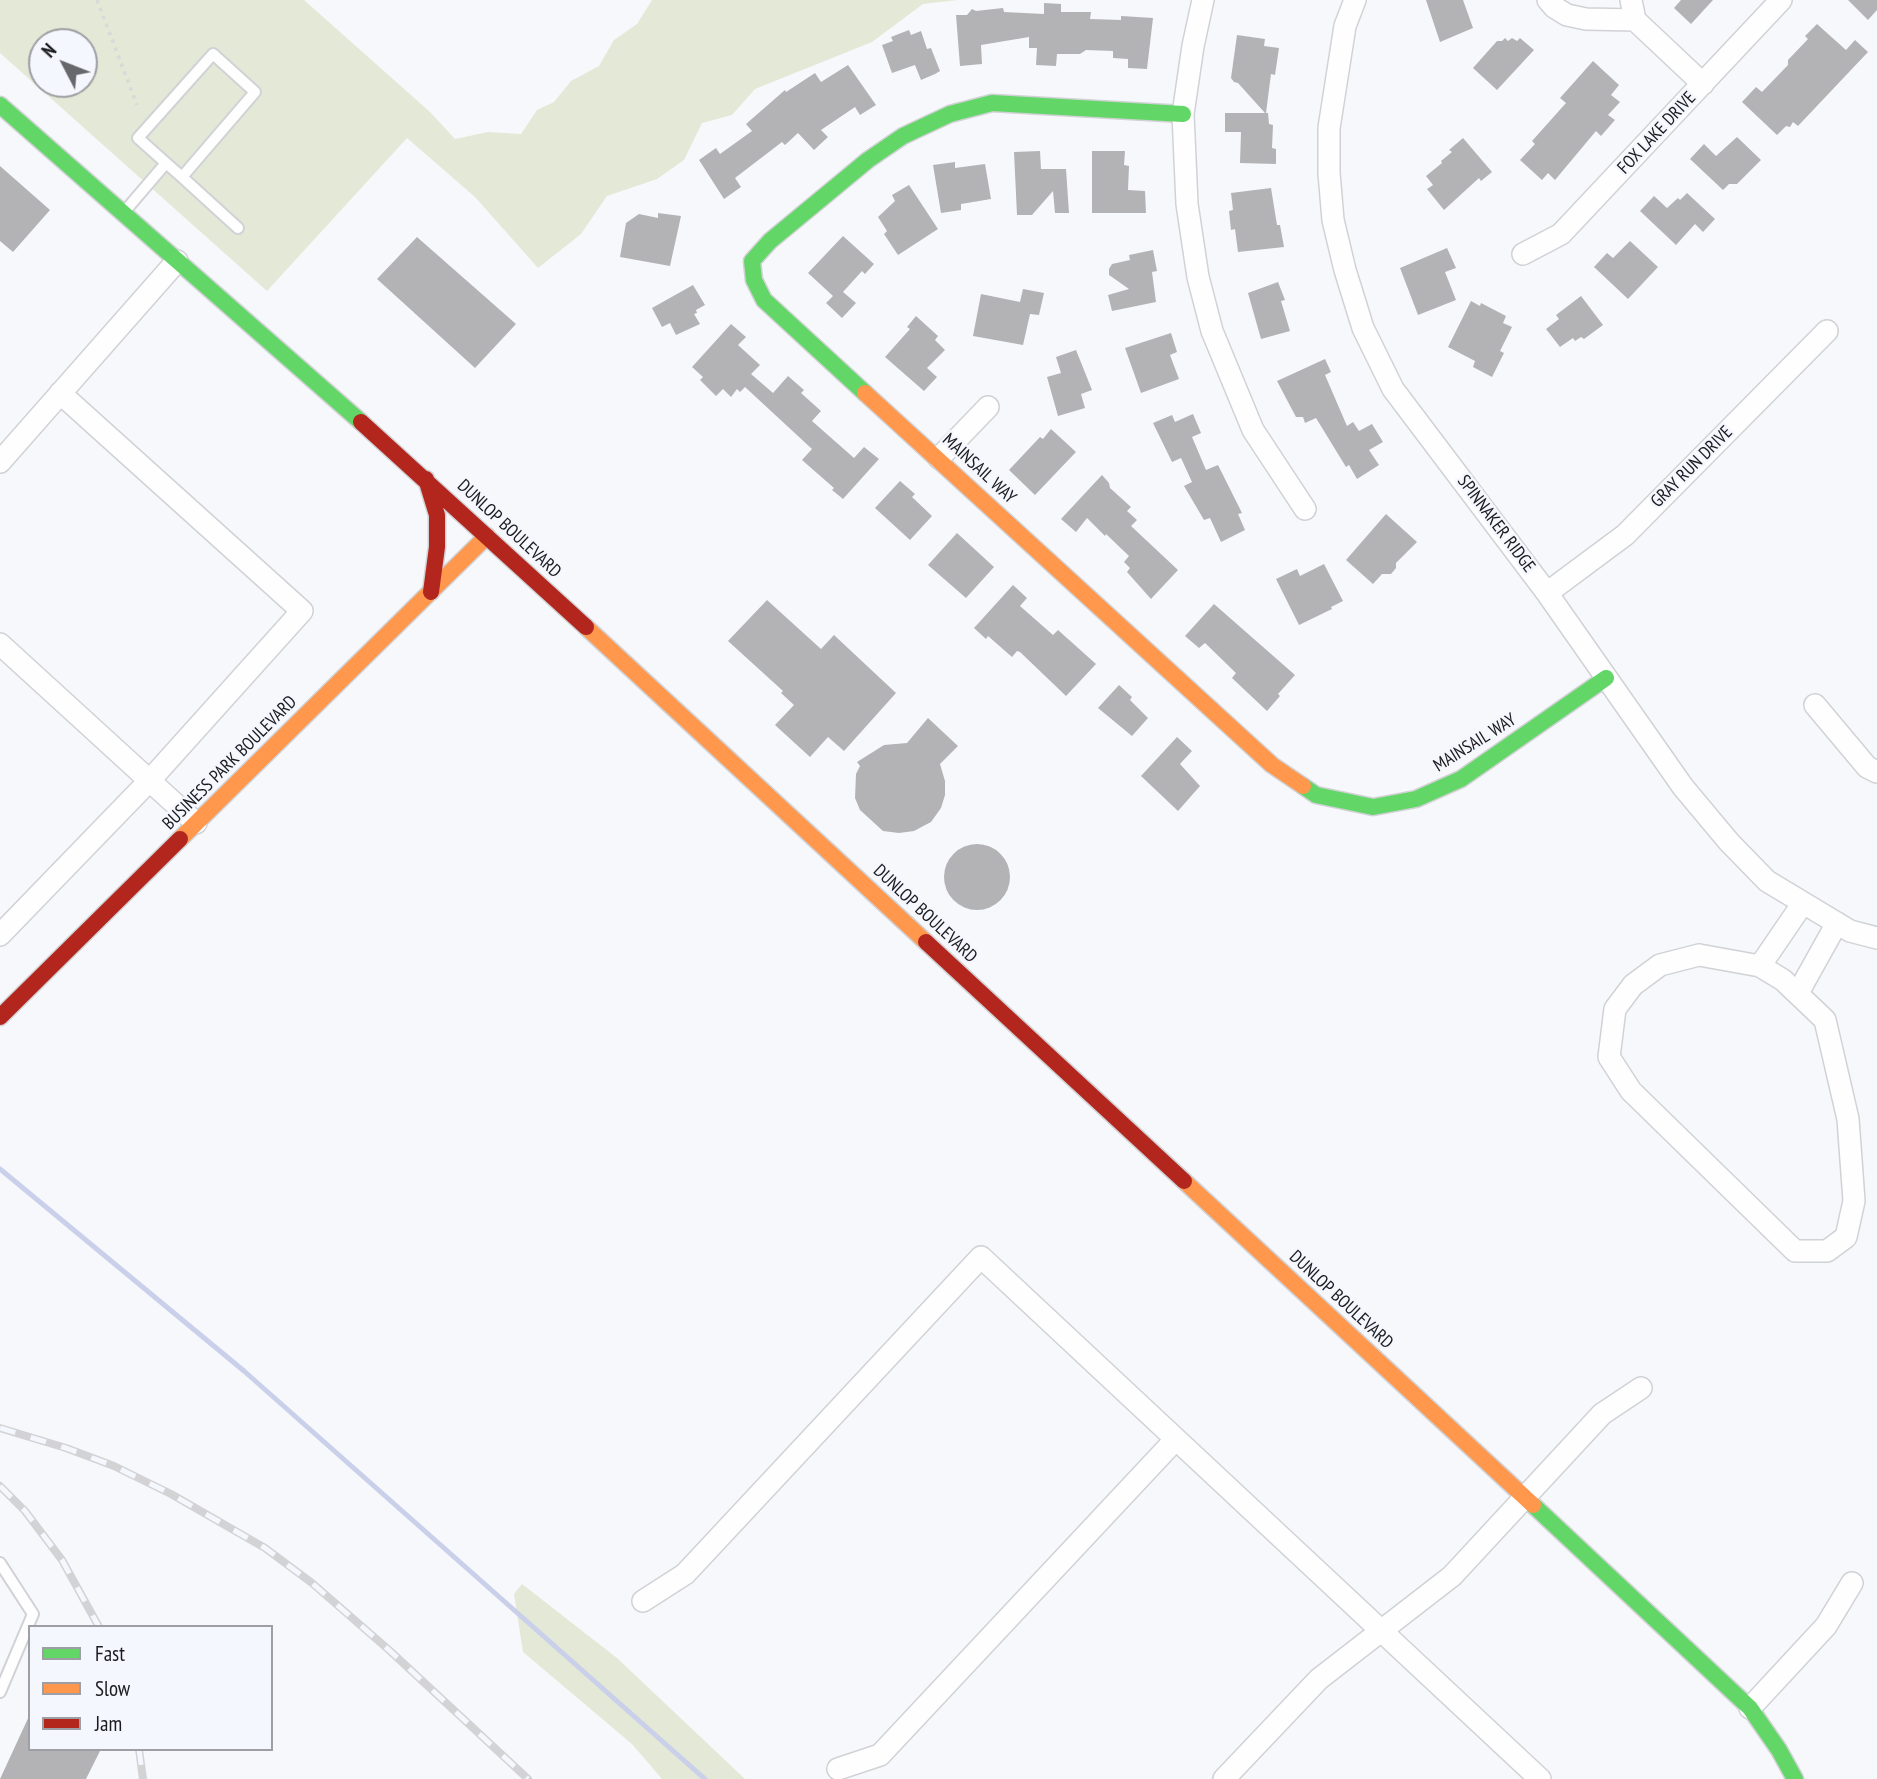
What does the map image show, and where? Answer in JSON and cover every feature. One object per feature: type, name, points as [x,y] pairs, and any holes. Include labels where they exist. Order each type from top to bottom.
[{"type":"street","points":[[1203,0],[1183,114],[1192,249],[1212,331],[1252,430],[1305,509]]},
{"type":"street","name":"SPINNAKER RIDGE","points":[[1354,0],[1345,26],[1329,128],[1333,220],[1363,328],[1393,389],[1547,593],[1683,787],[1729,842],[1767,881],[1850,931],[1877,938]]},
{"type":"street","points":[[1548,0],[1567,15],[1586,19],[1633,10],[1703,84]]},
{"type":"street","name":"FOX LAKE DRIVE","points":[[1523,254],[1561,234],[1782,0]]},
{"type":"street","name":"MAINSAIL WAY","points":[[1183,114],[992,103],[950,114],[903,136],[868,160],[770,241],[752,261],[754,280],[764,300],[1272,765],[1316,795],[1373,807],[1416,799],[1461,779],[1606,678]]},
{"type":"street","name":"DUNLOP BOULEVARD","points":[[0,105],[426,479],[1525,1497],[1750,1708],[1779,1749],[1795,1779]]},
{"type":"street","points":[[0,462],[177,261]]},
{"type":"street","name":"GRAY RUN DRIVE","points":[[1547,593],[1625,535],[1827,331]]},
{"type":"street","points":[[0,935],[151,779],[302,611],[60,393]]},
{"type":"street","points":[[939,458],[988,407]]},
{"type":"street","points":[[426,479],[437,515],[437,547],[431,593]]},
{"type":"street","name":"BUSINESS PARK BOULEVARD","points":[[0,1017],[487,536]]},
{"type":"street","points":[[0,645],[196,822]]},
{"type":"street","points":[[1815,705],[1867,767],[1877,772]]},
{"type":"street","points":[[1760,966],[1803,903]]},
{"type":"street","points":[[1798,993],[1837,923]]},
{"type":"street","points":[[1699,955],[1760,966],[1783,979],[1825,1020],[1848,1119],[1854,1201],[1846,1237],[1826,1251],[1795,1251],[1631,1091],[1609,1057],[1615,1009],[1633,985],[1660,965],[1699,955]]},
{"type":"street","points":[[643,1601],[685,1574],[981,1257],[1540,1779]]},
{"type":"street","points":[[1224,1779],[1319,1679],[1452,1576],[1602,1415],[1641,1388]]},
{"type":"street","points":[[838,1769],[880,1755],[1175,1439]]},
{"type":"street","points":[[1750,1708],[1826,1626],[1852,1583]]},
{"type":"lane","points":[[182,177],[255,92],[213,54],[138,138],[238,228]]},
{"type":"lane","points":[[123,213],[166,163]]},
{"type":"lane","points":[[0,1563],[33,1614],[28,1625]]},
{"type":"lane","points":[[0,1692],[28,1626]]},
{"type":"path","points":[[97,0],[137,105]]},
{"type":"green space","points":[[0,0],[304,0],[430,112],[455,139],[488,132],[521,134],[537,110],[554,102],[571,81],[599,66],[614,40],[637,24],[652,0],[958,0],[923,4],[872,42],[755,89],[732,115],[702,123],[684,160],[657,179],[607,196],[581,234],[538,268],[475,197],[407,138],[267,291],[50,98],[98,98],[98,28],[28,28],[28,78],[0,53]]},
{"type":"green space","points":[[522,1584],[617,1658],[745,1779],[662,1779],[632,1744],[523,1652],[514,1594]]},
{"type":"building","points":[[1426,0],[1463,0],[1473,28],[1440,42]]},
{"type":"building","points":[[1681,0],[1713,0],[1691,24],[1674,8]]},
{"type":"building","points":[[1848,0],[1877,0],[1877,10],[1868,20]]},
{"type":"building","points":[[1044,3],[1061,4],[1061,12],[1091,12],[1090,19],[1121,20],[1121,16],[1153,18],[1147,69],[1128,68],[1128,59],[1113,58],[1113,51],[1086,50],[1080,54],[1057,54],[1056,66],[1036,65],[1037,48],[1029,48],[1029,37],[981,45],[982,64],[960,66],[956,15],[967,15],[972,9],[976,11],[1003,8],[1004,12],[1044,14]]},
{"type":"building","points":[[1817,24],[1846,50],[1855,40],[1868,52],[1798,126],[1793,122],[1777,135],[1742,102],[1756,87],[1762,92],[1788,65],[1788,60],[1808,39],[1805,36]]},
{"type":"building","points":[[909,30],[911,35],[921,31],[927,49],[931,48],[940,71],[921,80],[915,65],[892,73],[882,45],[893,41],[891,37]]},
{"type":"building","points":[[1237,35],[1265,39],[1264,46],[1279,48],[1275,75],[1271,74],[1266,113],[1269,124],[1273,125],[1272,148],[1276,149],[1276,164],[1240,163],[1241,132],[1225,132],[1225,113],[1265,113],[1231,78]]},
{"type":"building","points":[[1505,38],[1508,41],[1512,38],[1517,41],[1520,38],[1534,50],[1497,90],[1473,68],[1497,41]]},
{"type":"building","points":[[1593,61],[1619,85],[1611,95],[1620,102],[1608,115],[1615,120],[1601,136],[1596,131],[1555,180],[1548,173],[1542,180],[1520,160],[1535,144],[1532,141],[1566,103],[1560,98]]},
{"type":"building","points":[[848,65],[876,105],[860,115],[855,107],[821,130],[828,137],[814,150],[798,133],[785,145],[782,142],[735,178],[741,187],[724,199],[699,160],[716,148],[720,154],[752,131],[746,124],[785,90],[786,92],[815,73],[821,82]]},
{"type":"building","points":[[1737,137],[1761,160],[1737,184],[1729,184],[1723,190],[1690,159],[1704,144],[1716,156]]},
{"type":"building","points":[[1463,138],[1492,172],[1481,181],[1479,178],[1444,210],[1427,189],[1433,185],[1426,176],[1442,163],[1452,152],[1449,150]]},
{"type":"building","points":[[1040,151],[1041,169],[1066,169],[1069,213],[1055,213],[1053,191],[1032,215],[1017,215],[1014,152]]},
{"type":"building","points":[[1092,151],[1125,151],[1124,165],[1129,166],[1128,190],[1145,191],[1146,213],[1092,213]]},
{"type":"building","points":[[955,162],[955,168],[985,164],[991,199],[961,204],[961,210],[941,213],[933,165]]},
{"type":"building","points":[[0,166],[50,210],[13,252],[0,241]]},
{"type":"building","points":[[909,185],[938,229],[898,255],[884,234],[887,231],[878,217],[895,201],[892,195]]},
{"type":"building","points":[[1271,188],[1277,225],[1280,225],[1284,247],[1238,252],[1235,229],[1231,230],[1231,193]]},
{"type":"building","points":[[1687,193],[1715,219],[1703,232],[1695,224],[1676,245],[1640,211],[1654,196],[1667,208]]},
{"type":"building","points":[[658,213],[681,216],[670,266],[620,257],[626,223],[639,214],[658,218]]},
{"type":"building","points":[[843,236],[874,264],[865,274],[862,271],[843,292],[856,303],[842,318],[826,303],[833,296],[808,273]]},
{"type":"building","points":[[417,237],[516,324],[475,368],[377,279]]},
{"type":"building","points":[[1630,241],[1658,267],[1628,299],[1594,267],[1607,253],[1613,258]]},
{"type":"building","points":[[1447,248],[1456,268],[1445,272],[1456,300],[1418,315],[1400,268]]},
{"type":"building","points":[[1153,250],[1157,271],[1152,272],[1156,302],[1112,311],[1108,295],[1129,289],[1109,275],[1112,264],[1130,260],[1129,255]]},
{"type":"building","points":[[1278,282],[1285,300],[1281,301],[1290,331],[1261,339],[1248,293]]},
{"type":"building","points":[[693,285],[705,305],[694,314],[700,324],[676,335],[670,323],[662,327],[652,308]]},
{"type":"building","points":[[1023,289],[1044,293],[1039,315],[1030,314],[1023,345],[973,336],[981,294],[1020,302]]},
{"type":"building","points":[[1581,296],[1603,325],[1584,339],[1581,337],[1575,341],[1573,338],[1560,347],[1546,329],[1559,319],[1556,315]]},
{"type":"building","points":[[1471,301],[1480,306],[1481,303],[1506,316],[1503,323],[1512,327],[1500,351],[1504,353],[1492,377],[1473,367],[1475,361],[1448,347]]},
{"type":"building","points":[[916,316],[938,336],[935,340],[945,350],[927,368],[937,377],[924,391],[885,357],[910,329],[907,327]]},
{"type":"building","points":[[731,324],[746,337],[738,345],[760,365],[751,374],[773,393],[788,376],[804,390],[801,393],[821,411],[812,421],[854,458],[864,447],[879,459],[843,499],[802,460],[812,449],[745,387],[740,392],[737,389],[731,397],[723,389],[716,396],[700,380],[703,377],[692,367]]},
{"type":"building","points":[[1171,333],[1177,352],[1170,355],[1179,379],[1141,393],[1125,348]]},
{"type":"building","points":[[1076,350],[1092,390],[1081,394],[1085,408],[1058,416],[1047,377],[1061,373],[1056,357]]},
{"type":"building","points":[[1325,359],[1331,372],[1325,375],[1347,426],[1353,422],[1359,431],[1372,424],[1383,442],[1369,450],[1379,465],[1357,479],[1349,465],[1346,467],[1316,418],[1305,423],[1303,417],[1296,417],[1277,381]]},
{"type":"building","points":[[1193,414],[1201,433],[1192,437],[1206,470],[1218,465],[1242,513],[1238,514],[1245,530],[1221,542],[1210,518],[1204,520],[1184,486],[1192,482],[1181,458],[1172,462],[1153,423],[1172,415],[1175,422]]},
{"type":"building","points":[[1051,429],[1076,452],[1035,495],[1009,470]]},
{"type":"building","points":[[1102,475],[1110,488],[1131,507],[1127,511],[1137,520],[1131,526],[1178,570],[1151,599],[1127,572],[1130,568],[1124,562],[1129,556],[1106,534],[1105,536],[1087,518],[1076,532],[1061,519]]},
{"type":"building","points":[[900,481],[915,494],[912,497],[932,516],[910,540],[875,508]]},
{"type":"building","points":[[1386,514],[1417,542],[1396,563],[1391,574],[1382,574],[1373,584],[1346,560]]},
{"type":"building","points":[[957,533],[994,567],[966,598],[928,565]]},
{"type":"building","points":[[1324,564],[1343,601],[1299,625],[1276,579],[1297,569],[1300,576]]},
{"type":"building","points":[[1013,585],[1027,598],[1020,606],[1053,635],[1058,630],[1096,664],[1066,696],[1020,652],[1017,651],[1012,657],[988,636],[986,639],[974,628]]},
{"type":"building","points":[[767,600],[821,649],[834,635],[896,693],[844,751],[828,737],[810,757],[775,725],[794,705],[781,693],[783,691],[728,641]]},
{"type":"building","points":[[1214,604],[1295,675],[1267,711],[1232,678],[1236,673],[1205,643],[1199,648],[1185,636]]},
{"type":"building","points":[[1119,685],[1148,718],[1132,736],[1098,708]]},
{"type":"building","points":[[928,718],[958,746],[940,764],[945,781],[941,808],[931,822],[914,831],[883,831],[860,810],[855,798],[856,774],[860,766],[857,762],[884,745],[907,743]]},
{"type":"building","points":[[1177,737],[1192,751],[1180,764],[1200,786],[1178,811],[1141,776]]},
{"type":"building","points":[[977,844],[1000,854],[1010,877],[1000,900],[977,910],[954,900],[944,877],[954,854]]},
{"type":"building","points":[[28,1718],[28,1751],[100,1751],[86,1779],[0,1779]]},
{"type":"waterway","points":[[0,1169],[244,1371],[705,1779]]},
{"type":"railway","points":[[0,1428],[114,1466],[171,1494],[265,1548],[312,1583],[389,1650],[528,1779]]},
{"type":"railway","points":[[0,1486],[25,1511],[62,1560],[98,1625]]},
{"type":"railway","points":[[139,1751],[143,1779]]},
{"type":"traffic: fast","points":[[865,393],[764,300],[754,280],[752,261],[770,241],[868,160],[903,136],[950,114],[992,103],[1183,114]]},
{"type":"traffic: fast","points":[[0,105],[361,422]]},
{"type":"traffic: fast","points":[[1303,786],[1316,795],[1373,807],[1416,799],[1461,779],[1606,678]]},
{"type":"traffic: fast","points":[[1533,1505],[1750,1708],[1795,1779]]},
{"type":"traffic: slow","points":[[865,393],[1272,765],[1303,786]]},
{"type":"traffic: slow","points":[[180,839],[487,536]]},
{"type":"traffic: slow","points":[[586,627],[926,942]]},
{"type":"traffic: slow","points":[[1184,1181],[1533,1505]]},
{"type":"traffic: jam","points":[[361,422],[586,627]]},
{"type":"traffic: jam","points":[[426,479],[437,515],[437,547],[431,592]]},
{"type":"traffic: jam","points":[[0,1017],[180,839]]},
{"type":"traffic: jam","points":[[926,942],[1184,1181]]}]
